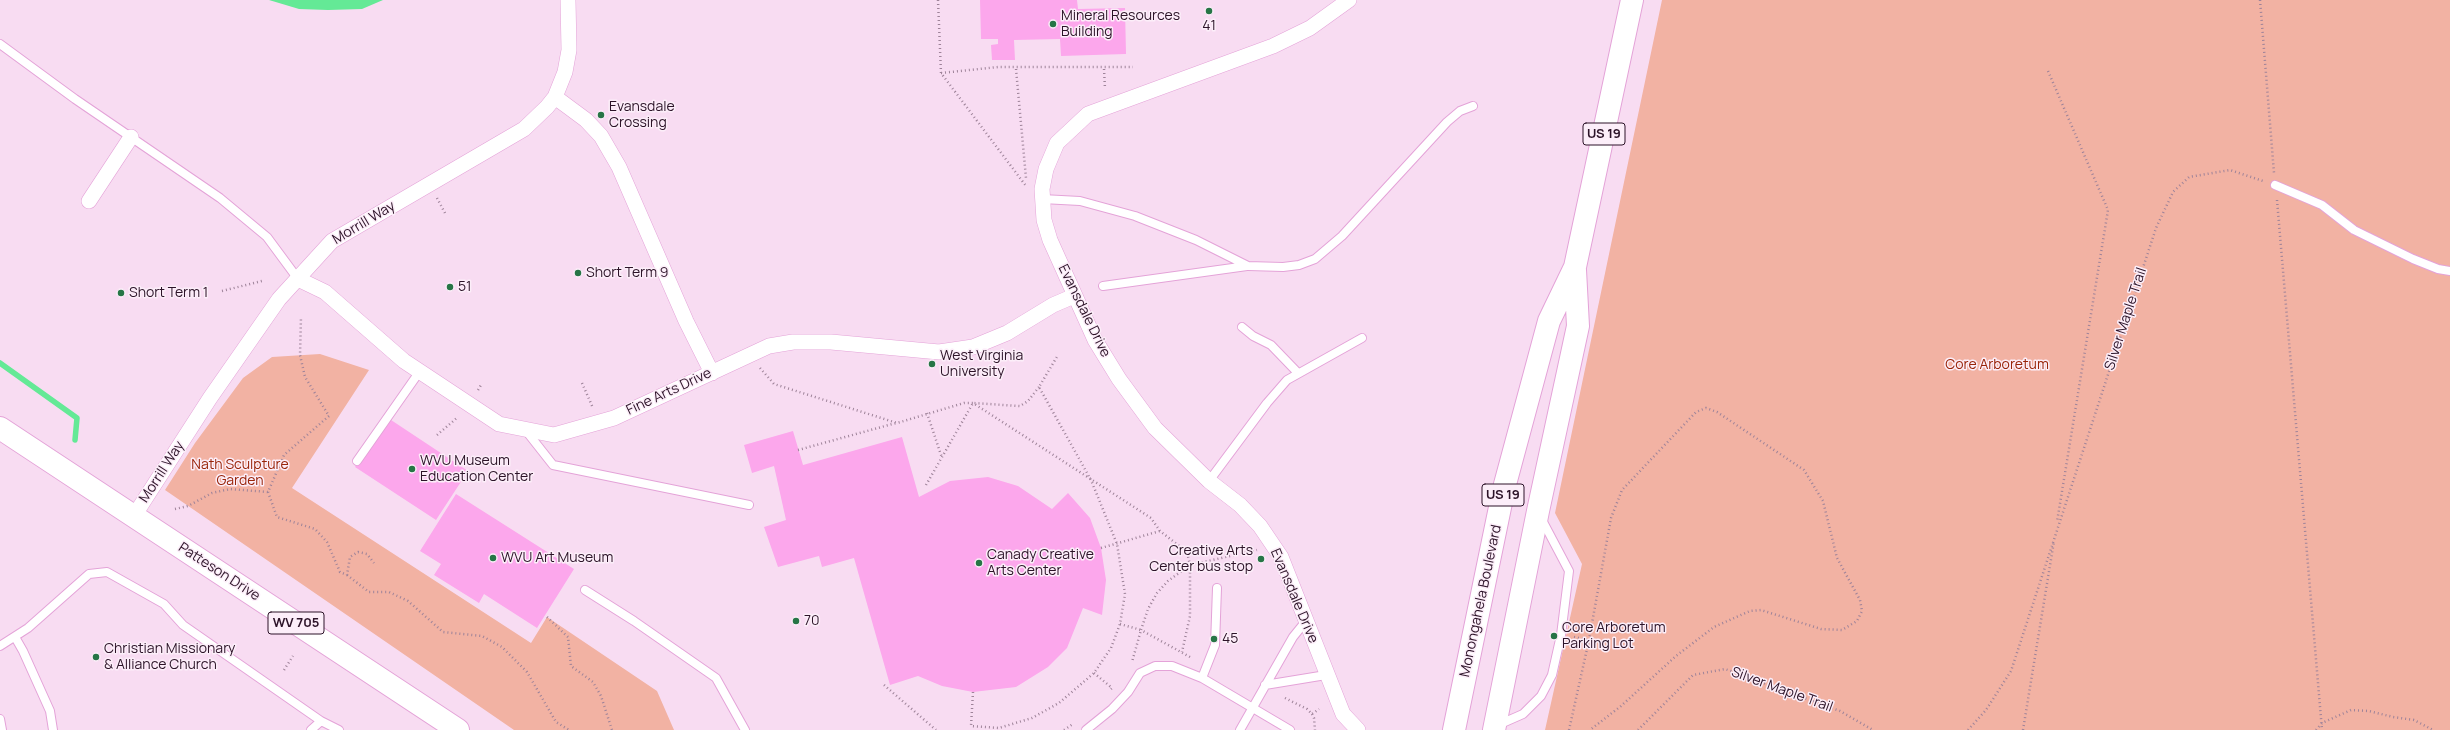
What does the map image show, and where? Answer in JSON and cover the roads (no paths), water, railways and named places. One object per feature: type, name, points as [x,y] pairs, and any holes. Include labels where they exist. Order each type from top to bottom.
[{"type":"main road","name":"Monongahela Boulevard","points":[[1454,730],[1504,488],[1549,322],[1575,267],[1632,0]]},
{"type":"main road","name":"Monongahela Boulevard","points":[[1494,728],[1538,511],[1578,326],[1575,267]]},
{"type":"main road","name":"Patteson Drive","points":[[0,428],[458,730]]},
{"type":"street","name":"Morrill Way","points":[[134,516],[210,398],[279,299],[332,241],[524,129],[555,97],[565,72],[569,50],[568,0]]},
{"type":"street","name":"Evansdale Drive","points":[[1349,0],[1310,28],[1273,46],[1088,114],[1072,127],[1058,143],[1046,169],[1042,199],[1044,220],[1050,240],[1094,340],[1119,379],[1155,428],[1209,481],[1240,505],[1260,526],[1281,557],[1326,675],[1343,714],[1358,730]]},
{"type":"street","points":[[555,97],[586,120],[601,136],[619,168],[686,321],[712,373]]},
{"type":"street","points":[[89,201],[132,137]]},
{"type":"street","name":"Fine Arts Drive","points":[[298,279],[325,292],[372,335],[420,371],[499,424],[527,432],[554,436],[578,430],[648,403],[769,346],[793,342],[831,342],[939,352],[973,347],[1006,333],[1053,305],[1074,296]]},
{"type":"lane","points":[[0,44],[75,99],[220,198],[261,232],[298,279]]},
{"type":"lane","points":[[1103,286],[1248,266],[1283,267],[1315,259],[1342,236],[1447,122],[1460,111],[1472,106]]},
{"type":"lane","points":[[2275,185],[2322,206],[2354,230],[2413,259],[2438,269],[2450,271]]},
{"type":"lane","points":[[1042,199],[1080,201],[1135,216],[1196,240],[1248,266]]},
{"type":"lane","points":[[1242,327],[1253,336],[1271,345],[1298,374]]},
{"type":"lane","points":[[1209,481],[1267,403],[1287,380],[1362,338]]},
{"type":"lane","points":[[357,461],[420,371]]},
{"type":"lane","points":[[527,432],[553,465],[749,506]]},
{"type":"lane","points":[[1494,728],[1523,714],[1541,696],[1552,676],[1561,634],[1569,571],[1538,511]]},
{"type":"lane","points":[[0,646],[28,628],[89,574],[107,572],[164,604],[183,625],[321,721],[339,730]]},
{"type":"lane","points":[[1202,678],[1215,646],[1217,588]]},
{"type":"lane","points":[[585,590],[634,621],[716,678],[745,730]]},
{"type":"lane","points":[[1240,730],[1293,638],[1306,621]]},
{"type":"lane","points":[[15,637],[24,651],[50,711],[53,730]]},
{"type":"lane","points":[[1086,730],[1112,709],[1128,692],[1140,673],[1155,666],[1172,666],[1202,678],[1290,730]]},
{"type":"lane","points":[[1265,685],[1326,675]]},
{"type":"lane","points":[[0,719],[2,730]]},
{"type":"lane","points":[[311,730],[321,721]]},
{"type":"waterway","points":[[0,363],[77,418],[75,440]]},
{"type":"place","name":"41","points":[[1209,11]]},
{"type":"place","name":"Mineral Resources Building","points":[[1053,24]]},
{"type":"place","name":"Evansdale Crossing","points":[[601,115]]},
{"type":"place","name":"Short Term 9","points":[[578,273]]},
{"type":"place","name":"51","points":[[450,287]]},
{"type":"place","name":"Short Term 1","points":[[121,293]]},
{"type":"place","name":"West Virginia University","points":[[932,364]]},
{"type":"place","name":"WVU Museum Education Center","points":[[412,469]]},
{"type":"place","name":"WVU Art Museum","points":[[493,558]]},
{"type":"place","name":"Creative Arts Center bus stop","points":[[1261,559]]},
{"type":"place","name":"Canady Creative Arts Center","points":[[979,563]]},
{"type":"place","name":"70","points":[[796,621]]},
{"type":"place","name":"Core Arboretum Parking Lot","points":[[1554,636]]},
{"type":"place","name":"45","points":[[1214,639]]},
{"type":"place","name":"Christian Missionary & Alliance Church","points":[[96,657]]},
{"type":"park label","name":"Core Arboretum","points":[[1997,365]]},
{"type":"park label","name":"Nath Sculpture Garden","points":[[240,474]]}]
